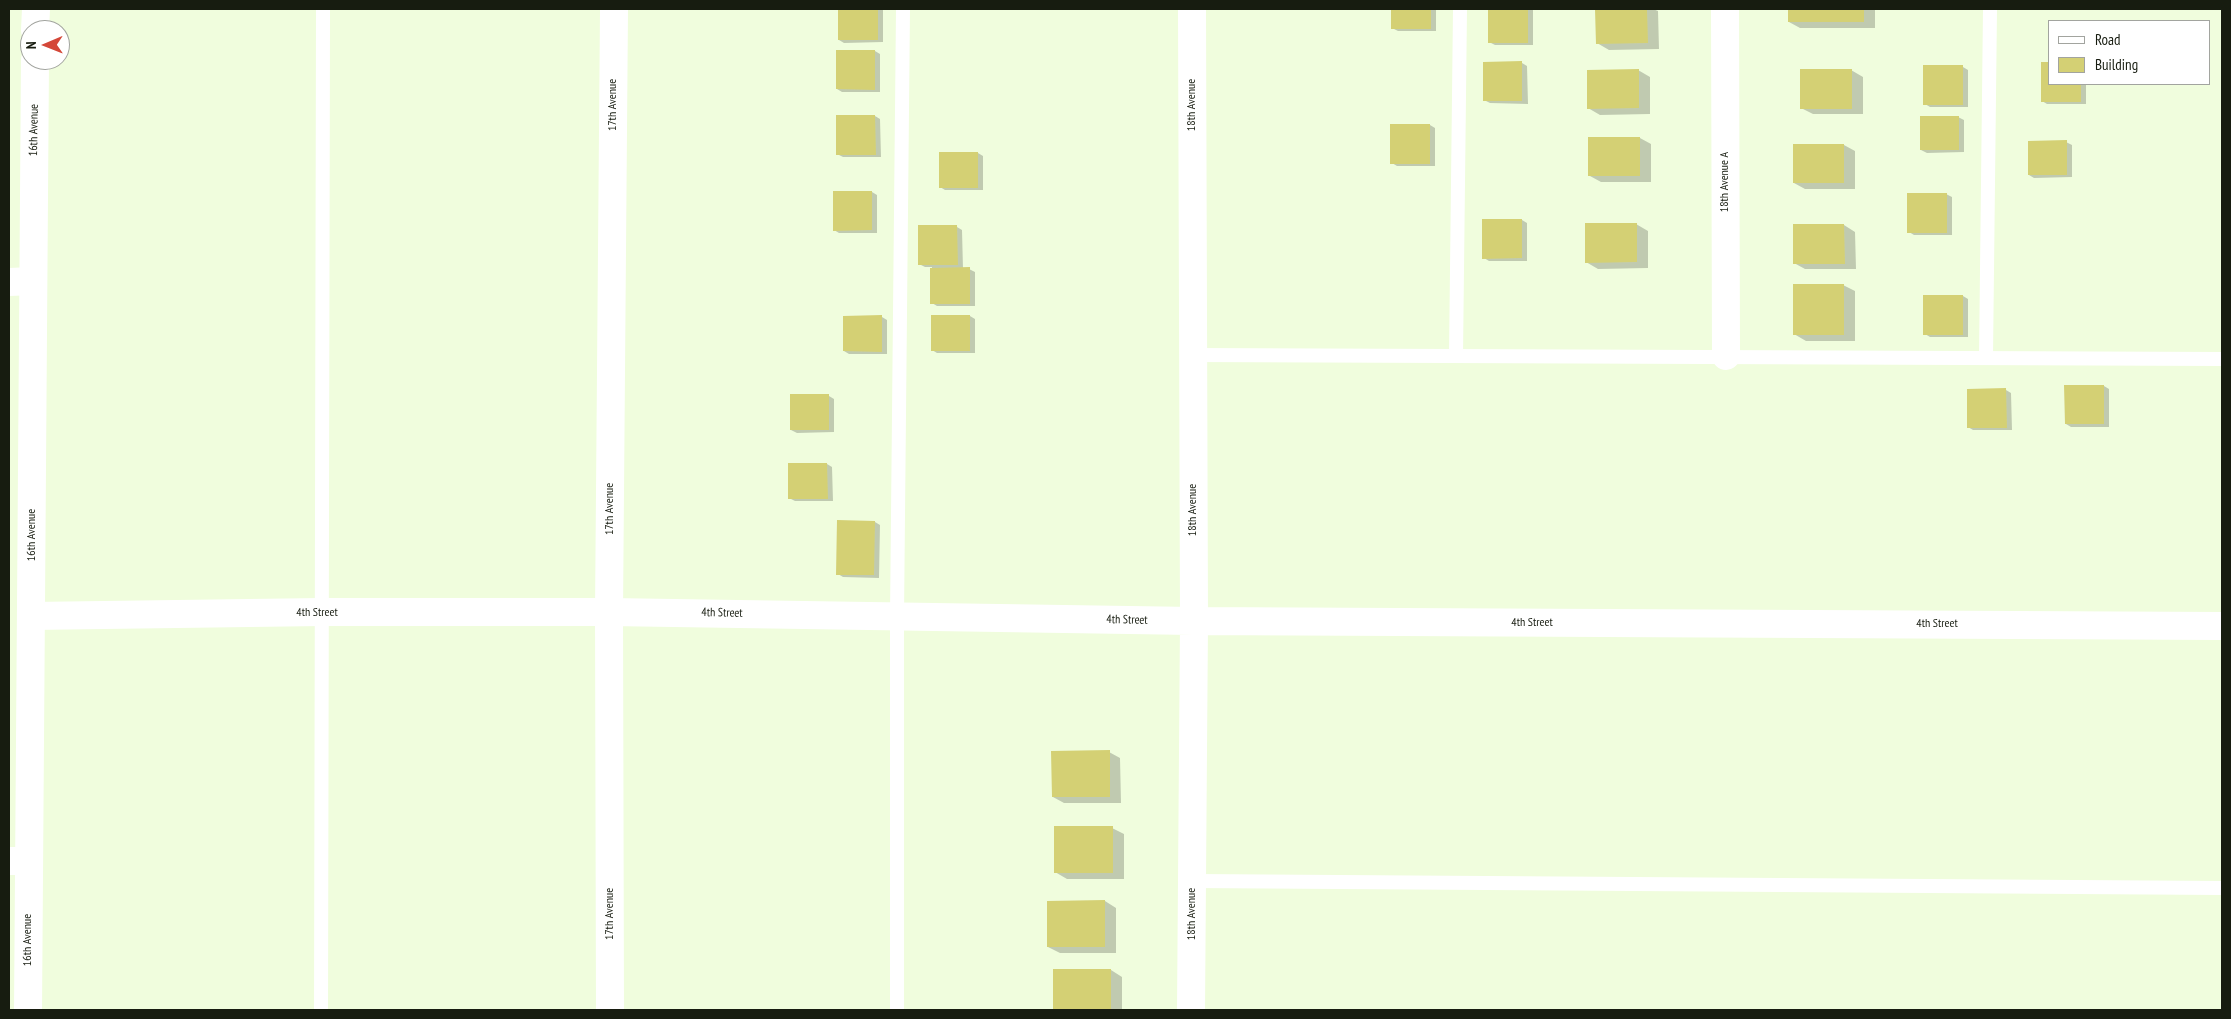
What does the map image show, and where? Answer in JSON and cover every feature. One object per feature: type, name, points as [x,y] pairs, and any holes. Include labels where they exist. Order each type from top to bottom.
[{"type":"street","name":"17th Avenue","points":[[610,1010],[609,612],[614,9]]},
{"type":"street","name":"18th Avenue","points":[[1191,1010],[1194,621],[1191,354],[1192,9]]},
{"type":"street","name":"18th Avenue A","points":[[1725,9],[1726,356]]},
{"type":"street","name":"16th Avenue","points":[[28,1010],[19,861],[32,616],[21,281],[34,70]]},
{"type":"street","name":"4th Street","points":[[32,616],[322,612],[609,612],[1194,621],[2222,626]]},
{"type":"lane","points":[[321,1010],[323,9]]},
{"type":"lane","points":[[897,1010],[897,616],[903,9]]},
{"type":"lane","points":[[1456,356],[1460,9]]},
{"type":"lane","points":[[1986,357],[1990,9]]},
{"type":"lane","points":[[1191,354],[2222,359]]},
{"type":"lane","points":[[1192,881],[2222,888]]},
{"type":"building","points":[[838,9],[878,9],[878,40],[838,40]]},
{"type":"building","points":[[1391,9],[1431,9],[1431,29],[1391,29]]},
{"type":"building","points":[[1488,9],[1528,9],[1528,43],[1488,43]]},
{"type":"building","points":[[1595,9],[1647,9],[1648,43],[1596,44]]},
{"type":"building","points":[[1788,9],[1864,9],[1864,22],[1788,22]]},
{"type":"building","points":[[836,50],[875,50],[875,90],[836,89]]},
{"type":"building","points":[[1522,61],[1522,101],[1483,101],[1483,62]]},
{"type":"building","points":[[2041,62],[2048,62],[2048,85],[2081,85],[2081,102],[2041,102]]},
{"type":"building","points":[[1923,65],[1963,65],[1963,105],[1923,105]]},
{"type":"building","points":[[1639,69],[1639,108],[1587,109],[1587,70]]},
{"type":"building","points":[[1800,69],[1852,69],[1852,109],[1800,109]]},
{"type":"building","points":[[836,115],[875,115],[876,155],[836,155]]},
{"type":"building","points":[[1920,116],[1959,116],[1959,150],[1920,150]]},
{"type":"building","points":[[1390,124],[1430,124],[1430,164],[1390,164]]},
{"type":"building","points":[[1588,137],[1640,137],[1640,176],[1588,176]]},
{"type":"building","points":[[2067,140],[2067,175],[2028,175],[2028,141]]},
{"type":"building","points":[[1793,144],[1844,144],[1844,183],[1793,183]]},
{"type":"building","points":[[939,152],[978,152],[978,188],[939,188]]},
{"type":"building","points":[[833,191],[872,191],[872,230],[833,231]]},
{"type":"building","points":[[1907,193],[1947,193],[1947,233],[1907,233]]},
{"type":"building","points":[[1482,219],[1522,219],[1522,258],[1482,259]]},
{"type":"building","points":[[1585,223],[1637,223],[1637,262],[1585,263]]},
{"type":"building","points":[[1793,224],[1844,224],[1845,264],[1793,264]]},
{"type":"building","points":[[918,225],[957,225],[958,265],[918,265]]},
{"type":"building","points":[[970,267],[970,304],[930,304],[930,268]]},
{"type":"building","points":[[1793,284],[1844,284],[1844,335],[1793,335]]},
{"type":"building","points":[[1923,295],[1963,295],[1963,335],[1923,335]]},
{"type":"building","points":[[882,315],[882,352],[843,351],[843,316]]},
{"type":"building","points":[[931,315],[970,315],[970,351],[931,351]]},
{"type":"building","points":[[2064,385],[2104,385],[2104,424],[2065,424]]},
{"type":"building","points":[[2006,388],[2007,428],[1967,428],[1967,389]]},
{"type":"building","points":[[790,394],[829,394],[829,430],[790,430]]},
{"type":"building","points":[[788,463],[827,463],[828,499],[788,499]]},
{"type":"building","points":[[837,520],[875,521],[874,575],[836,575]]},
{"type":"building","points":[[1110,750],[1110,797],[1052,797],[1051,751]]},
{"type":"building","points":[[1054,826],[1113,826],[1113,873],[1054,873]]},
{"type":"building","points":[[1105,900],[1105,947],[1047,947],[1047,901]]},
{"type":"building","points":[[1053,969],[1111,969],[1111,1010],[1053,1010]]}]
